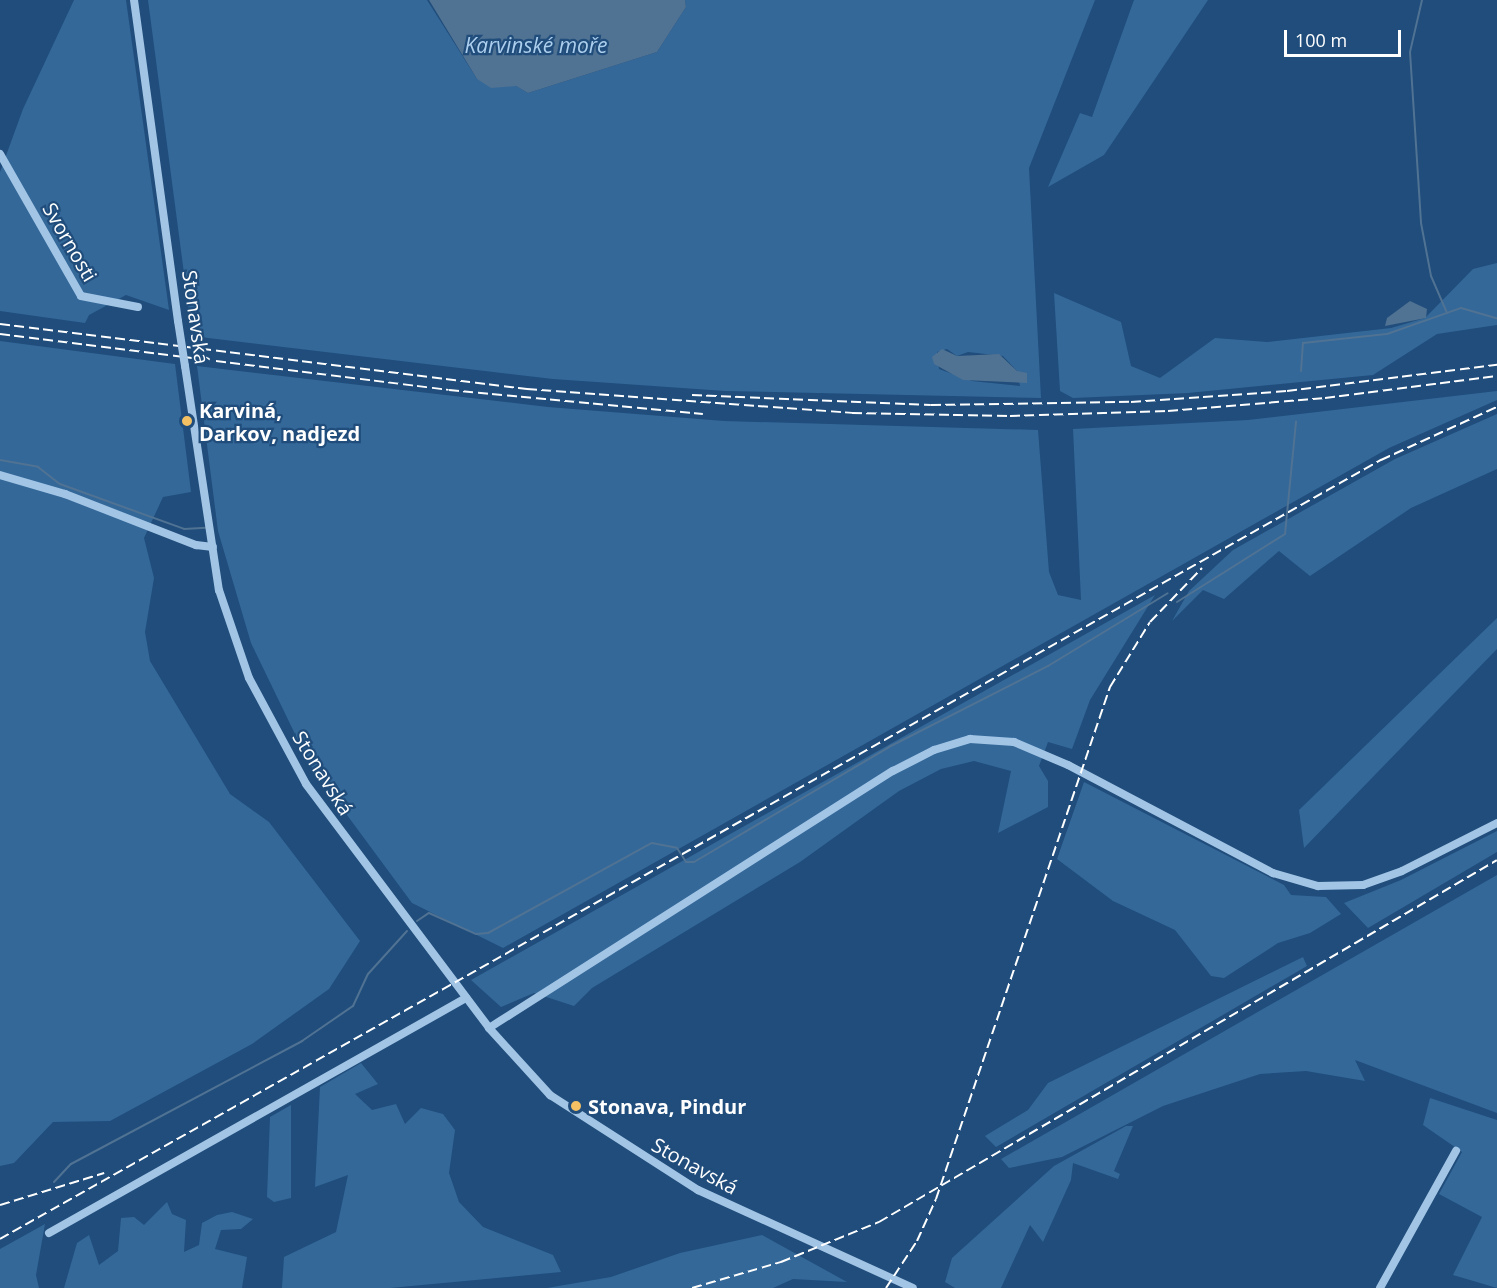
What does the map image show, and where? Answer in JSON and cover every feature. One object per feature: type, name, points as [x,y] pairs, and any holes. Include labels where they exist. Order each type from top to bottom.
[{"type":"street","name":"Stonavská","points":[[134,0],[178,321],[219,590],[249,678],[301,774],[489,1028],[550,1095],[698,1190],[913,1288]]},
{"type":"street","name":"Svornosti","points":[[0,154],[81,296],[138,307]]},
{"type":"street","points":[[0,475],[76,497],[196,545],[213,547]]},
{"type":"street","points":[[489,1028],[893,771],[934,750],[970,739],[1014,742],[1068,765],[1273,873],[1318,886],[1363,885],[1402,871],[1497,823]]},
{"type":"street","points":[[49,1233],[466,998]]},
{"type":"street","points":[[1380,1288],[1455,1151]]},
{"type":"shaded area","points":[[74,0],[126,0],[169,310],[126,295],[89,315],[85,323],[0,311],[0,172],[23,109]]},
{"type":"shaded area","points":[[148,0],[427,0],[477,79],[516,86],[528,93],[657,52],[686,7],[685,0],[1095,0],[1029,168],[1041,398],[725,391],[553,379],[200,337],[190,319]],"holes":[[[947,349],[957,356],[968,352],[1003,356],[1017,371],[1020,386],[972,381],[939,369],[937,352]]]},
{"type":"shaded area","points":[[1134,0],[1208,0],[1104,155],[1048,187],[1080,113],[1092,117]]},
{"type":"shaded area","points":[[1497,263],[1497,325],[1437,334],[1373,375],[1188,393],[1073,398],[1060,391],[1054,293],[1121,322],[1131,366],[1160,378],[1215,338],[1267,342],[1391,328],[1425,318],[1473,269]]},
{"type":"shaded area","points":[[0,341],[175,364],[191,492],[163,497],[144,538],[154,578],[145,632],[150,661],[230,794],[269,822],[360,941],[329,989],[252,1044],[110,1121],[53,1122],[14,1163],[0,1166]]},
{"type":"shaded area","points":[[197,366],[548,407],[724,421],[1038,430],[1049,572],[1058,595],[1081,600],[1073,429],[1248,420],[1497,391],[1497,400],[1389,448],[503,948],[412,903],[310,765],[251,643],[218,531]]},
{"type":"shaded area","points":[[1497,414],[1497,469],[1411,508],[1310,576],[1279,551],[1224,599],[1203,590],[1172,621],[1189,591],[1233,550],[1395,459]]},
{"type":"shaded area","points":[[1155,595],[1090,700],[1072,749],[1048,742],[1039,766],[1048,781],[1048,807],[998,833],[1011,771],[974,761],[941,769],[899,791],[800,862],[592,988],[574,1006],[534,993],[501,1007],[471,980]]},
{"type":"shaded area","points":[[1497,618],[1497,649],[1304,848],[1299,810]]},
{"type":"shaded area","points":[[1084,782],[1284,885],[1291,895],[1326,897],[1341,914],[1310,933],[1278,943],[1224,978],[1211,976],[1175,930],[1113,901],[1057,859]]},
{"type":"shaded area","points":[[1497,831],[1497,852],[1368,928],[1344,903],[1401,880]]},
{"type":"shaded area","points":[[1497,875],[1497,1113],[1355,1060],[1365,1081],[1306,1071],[1260,1074],[1163,1106],[1062,1157],[1009,1168],[1001,1159]]},
{"type":"shaded area","points":[[1303,957],[1307,966],[996,1147],[985,1136],[1028,1110],[1048,1083]]},
{"type":"shaded area","points":[[361,1063],[378,1084],[355,1094],[372,1110],[396,1104],[405,1124],[421,1108],[443,1114],[455,1130],[449,1173],[459,1202],[483,1227],[553,1255],[561,1272],[390,1288],[282,1288],[284,1257],[336,1232],[348,1175],[315,1187],[320,1087]]},
{"type":"shaded area","points":[[1430,1098],[1497,1120],[1497,1288],[1453,1275],[1482,1217],[1439,1194],[1462,1152],[1423,1125]]},
{"type":"shaded area","points":[[291,1105],[291,1198],[274,1202],[267,1197],[270,1117]]},
{"type":"shaded area","points":[[1126,1126],[1133,1126],[1114,1171],[1120,1174],[1118,1179],[1073,1163],[1071,1180],[1043,1242],[1030,1225],[1001,1288],[955,1288],[945,1282],[952,1258],[1054,1166]]},
{"type":"shaded area","points":[[167,1202],[172,1214],[186,1220],[184,1252],[199,1245],[202,1223],[217,1215],[232,1212],[253,1219],[241,1229],[221,1230],[215,1249],[247,1257],[242,1288],[64,1288],[77,1243],[89,1235],[99,1265],[118,1251],[121,1218],[134,1217],[144,1225]]},
{"type":"shaded area","points":[[45,1224],[36,1275],[39,1288],[0,1288],[0,1249]]},
{"type":"shaded area","points":[[762,1235],[847,1282],[793,1279],[773,1288],[547,1288],[611,1277],[680,1253]]},
{"type":"water","name":"Karvinské moře","points":[[429,0],[685,0],[686,7],[657,52],[528,93],[516,86],[491,88],[477,79]]},
{"type":"water","points":[[1410,301],[1427,309],[1426,318],[1385,326],[1387,318]]},
{"type":"water","points":[[942,349],[957,356],[999,354],[1017,371],[1027,373],[1027,383],[963,380],[934,364],[932,357]]},
{"type":"waterway","points":[[1422,0],[1410,52],[1421,223],[1431,276],[1447,313]]},
{"type":"waterway","points":[[1301,371],[1303,343],[1387,334],[1461,308],[1497,318]]},
{"type":"waterway","points":[[1177,602],[1285,534],[1296,422]]},
{"type":"waterway","points":[[0,460],[38,467],[60,484],[184,529],[206,528]]},
{"type":"waterway","points":[[417,921],[429,913],[476,934],[488,933],[652,843],[677,848],[686,862],[694,862],[889,747],[1048,666],[1168,593]]},
{"type":"waterway","points":[[54,1182],[71,1164],[302,1041],[353,1006],[368,974],[407,931]]},
{"type":"railway","points":[[0,324],[527,389],[852,413],[1010,416],[1168,411],[1325,398],[1497,376]]},
{"type":"railway","points":[[0,334],[449,390],[703,414]]},
{"type":"railway","points":[[692,395],[931,405],[1131,402],[1287,391],[1497,365]]},
{"type":"railway","points":[[0,1239],[1381,460],[1497,407]]},
{"type":"railway","points":[[886,1288],[917,1241],[936,1199],[1110,687],[1150,622],[1202,568]]},
{"type":"railway","points":[[692,1288],[781,1262],[879,1222],[1497,860]]},
{"type":"railway","points":[[0,1205],[104,1173]]},
{"type":"place","name":"Karviná, Darkov, nadjezd","points":[[187,421]]},
{"type":"place","name":"Stonava, Pindur","points":[[576,1106]]}]
